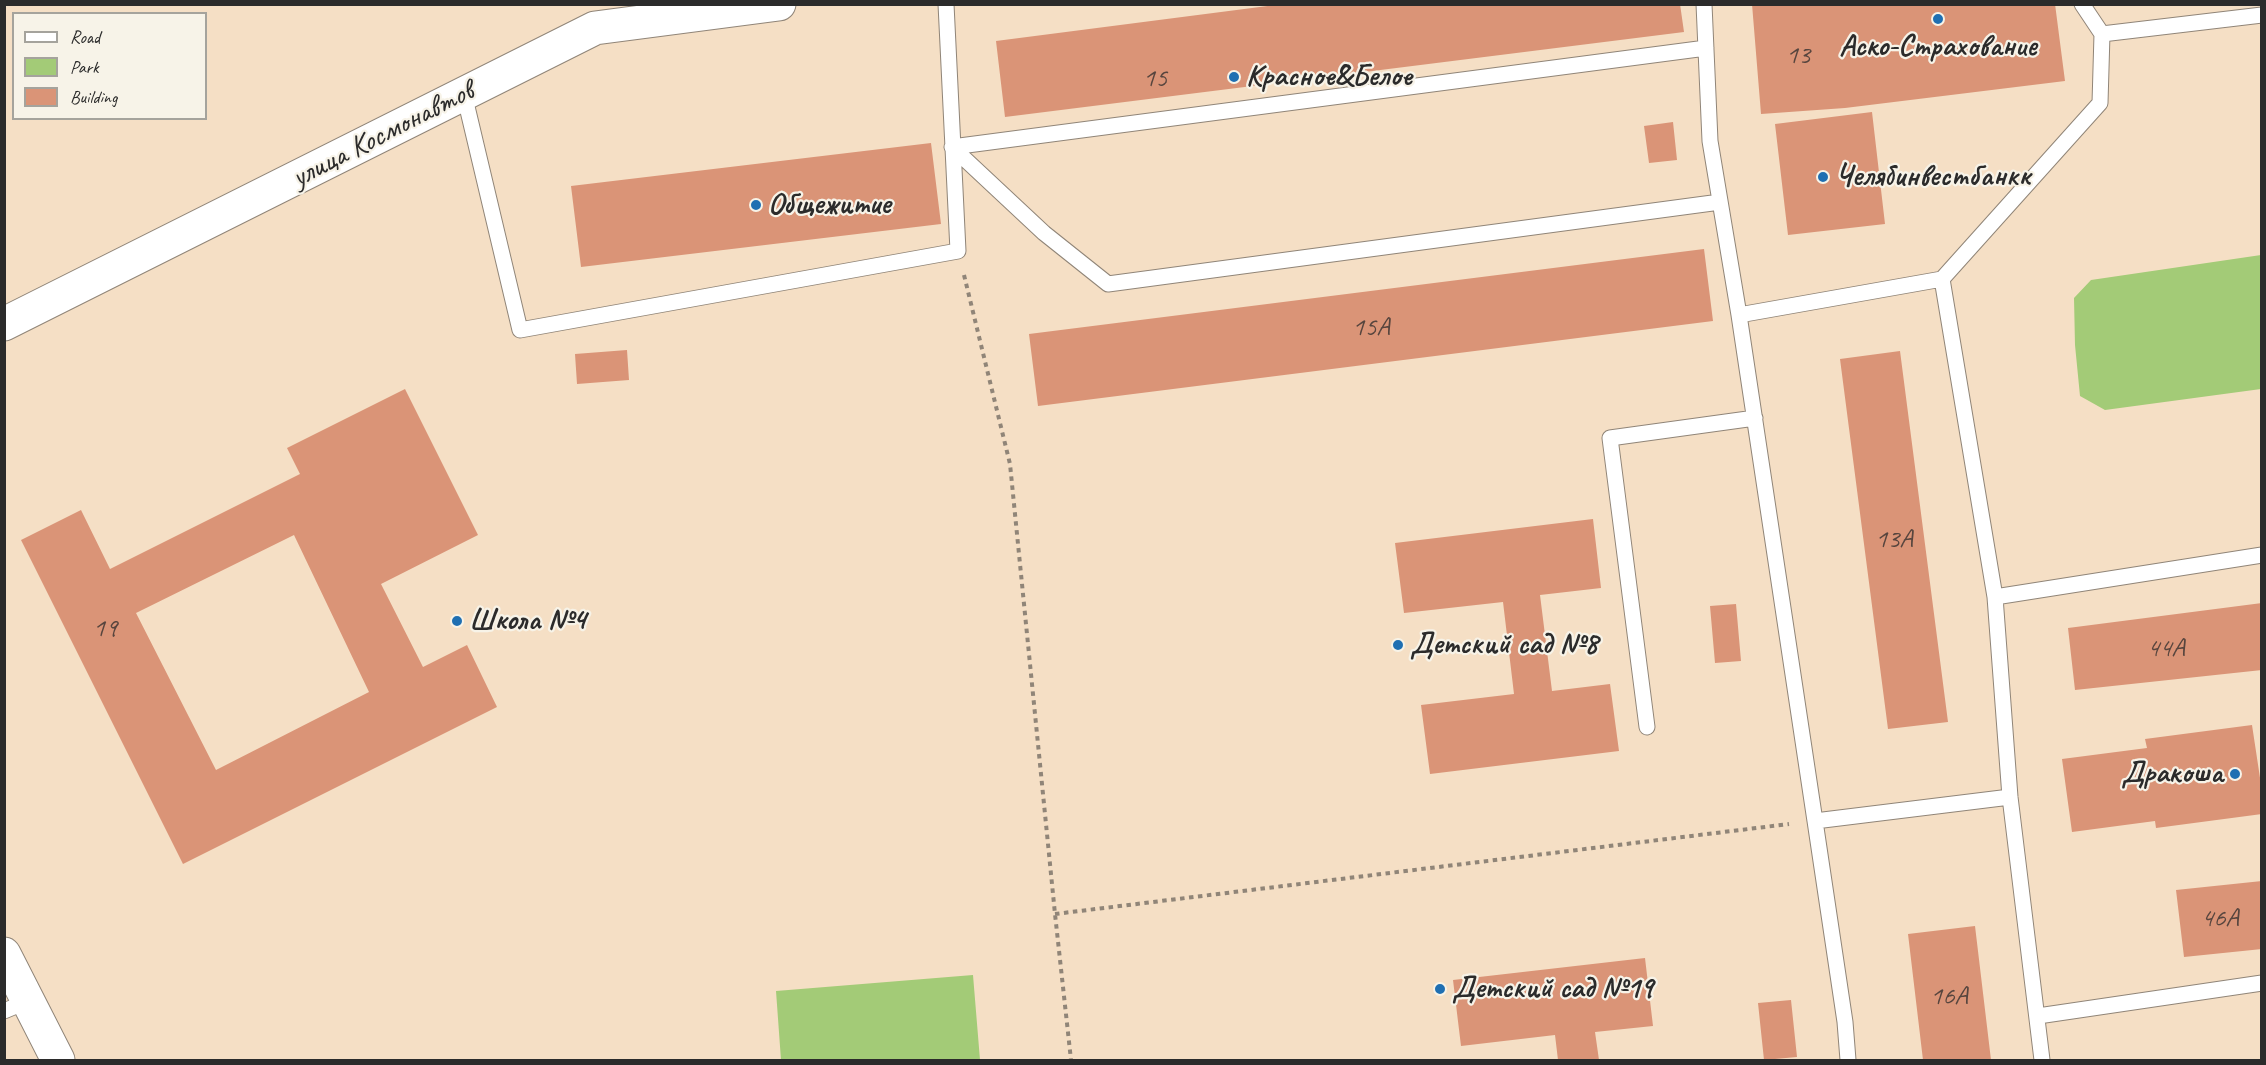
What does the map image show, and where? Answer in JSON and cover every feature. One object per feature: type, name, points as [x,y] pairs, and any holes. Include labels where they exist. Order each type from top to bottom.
[{"type":"street","name":"улица Космонавтов","points":[[4,324],[464,94],[594,16],[779,4]]},
{"type":"street","points":[[4,954],[16,1006],[58,1060]]},
{"type":"lane","points":[[464,94],[520,330],[958,251],[946,4]]},
{"type":"lane","points":[[1704,4],[1710,141],[1755,418],[1845,1022],[1848,1060]]},
{"type":"lane","points":[[1739,315],[1942,279],[2100,103],[2102,34],[2082,4]]},
{"type":"lane","points":[[2102,34],[2262,15]]},
{"type":"lane","points":[[952,147],[1706,48]]},
{"type":"lane","points":[[952,147],[1044,233],[1107,284],[1720,202]]},
{"type":"lane","points":[[1942,279],[1995,597],[2010,797],[2042,1060]]},
{"type":"lane","points":[[1647,728],[1610,438],[1755,418]]},
{"type":"lane","points":[[1995,597],[2262,555]]},
{"type":"lane","points":[[1815,821],[2010,797]]},
{"type":"lane","points":[[2038,1016],[2262,984]]},
{"type":"path","points":[[958,251],[1010,464],[1071,1060]]},
{"type":"path","points":[[1055,914],[1815,821]]},
{"type":"green space","points":[[2261,255],[2261,389],[2105,410],[2080,396],[2075,345],[2074,298],[2091,280]]},
{"type":"green space","points":[[973,975],[980,1060],[781,1060],[776,991]]},
{"type":"building","points":[[1283,4],[1680,4],[1684,32],[1005,117],[996,41]]},
{"type":"building","points":[[1752,4],[2055,4],[2065,81],[1845,108],[1761,114]]},
{"type":"building","points":[[1872,112],[1885,224],[1788,235],[1775,124]]},
{"type":"building","points":[[1673,122],[1677,160],[1649,163],[1644,126]]},
{"type":"building","name":"Общежитие","points":[[931,143],[941,224],[581,267],[571,186]]},
{"type":"building","points":[[1704,249],[1713,321],[1038,406],[1029,334]]},
{"type":"building","points":[[627,350],[629,380],[577,384],[575,354]]},
{"type":"building","points":[[1900,351],[1948,722],[1888,729],[1840,359]]},
{"type":"building","name":"Школа №4","points":[[405,389],[478,535],[381,584],[423,667],[467,645],[497,707],[183,864],[21,540],[81,510],[110,569],[300,474],[287,448]],"holes":[[[294,535],[369,692],[216,770],[136,613]]]},
{"type":"building","points":[[1593,519],[1601,588],[1540,595],[1552,691],[1610,684],[1619,751],[1430,774],[1421,705],[1514,694],[1503,602],[1404,613],[1395,543]]},
{"type":"building","points":[[2262,603],[2262,670],[2075,690],[2068,628]]},
{"type":"building","points":[[1736,604],[1741,661],[1715,663],[1710,606]]},
{"type":"building","points":[[2252,725],[2262,791],[2262,814],[2156,828],[2155,821],[2072,832],[2062,759],[2147,748],[2145,739]]},
{"type":"building","points":[[2262,881],[2262,949],[2184,957],[2176,890]]},
{"type":"building","points":[[1975,926],[1991,1060],[1923,1060],[1908,934]]},
{"type":"building","points":[[1645,958],[1653,1026],[1595,1032],[1599,1060],[1558,1060],[1555,1035],[1461,1046],[1453,980]]},
{"type":"building","points":[[1791,1000],[1797,1057],[1764,1060],[1758,1003]]},
{"type":"place","name":"Аско-Страхование","points":[[1938,19]]},
{"type":"place","name":"Красное&Белое","points":[[1234,77]]},
{"type":"place","name":"Челябинвестбанкк","points":[[1823,177]]},
{"type":"place","name":"Общежитие","points":[[756,205]]},
{"type":"place","name":"Школа №4","points":[[457,621]]},
{"type":"place","name":"Детский сад №8","points":[[1398,645]]},
{"type":"place","name":"Дракоша","points":[[2235,774]]},
{"type":"place","name":"Детский сад №19","points":[[1440,989]]}]
